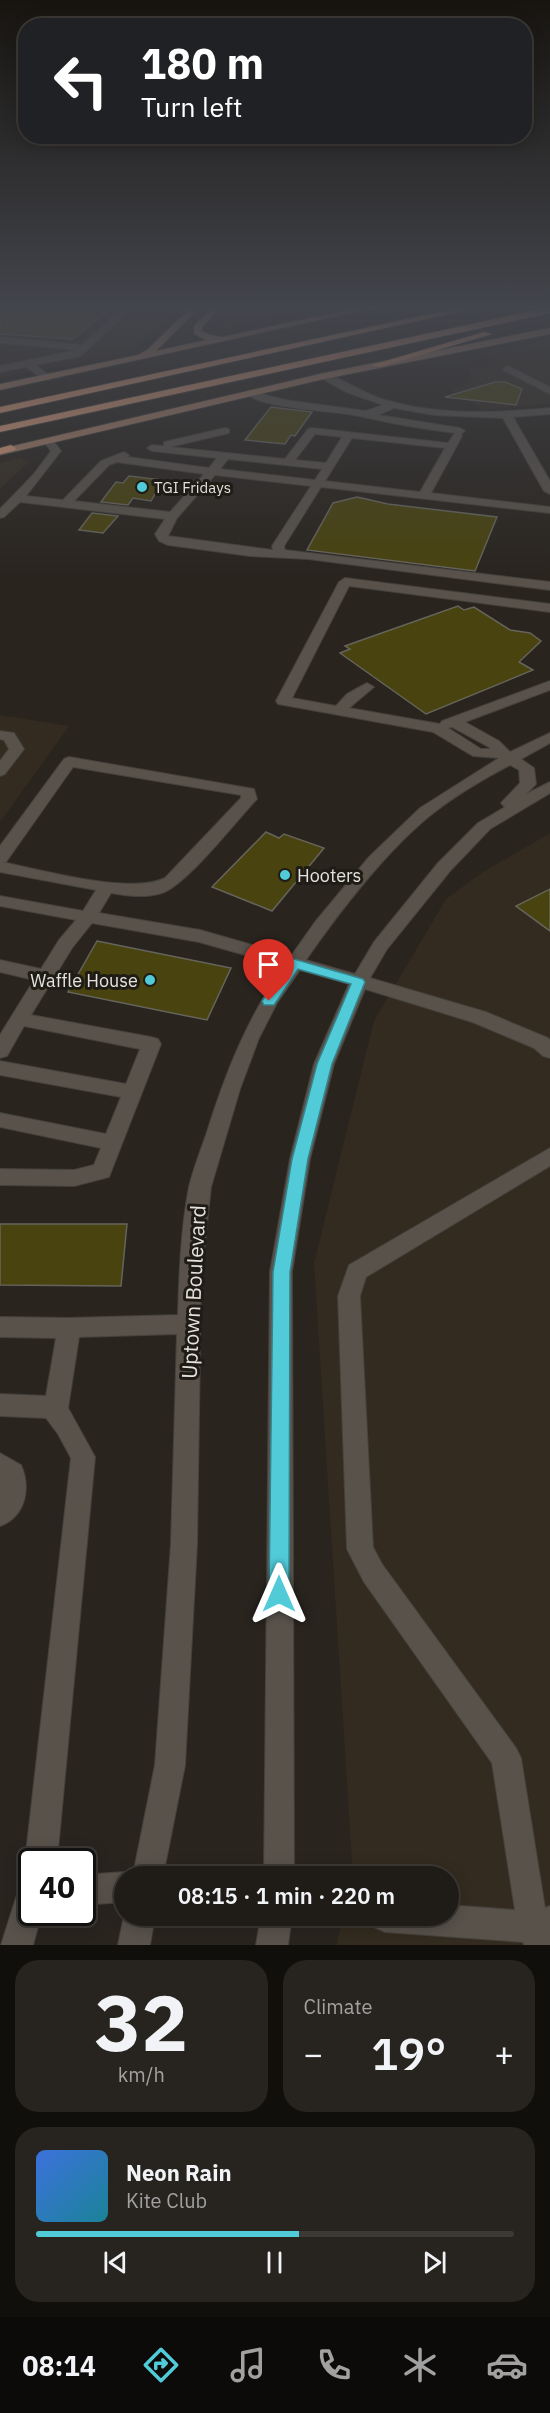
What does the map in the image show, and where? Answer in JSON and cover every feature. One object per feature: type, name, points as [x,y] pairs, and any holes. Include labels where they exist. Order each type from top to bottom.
[{"type":"highway","points":[[0,410],[66,396]]},
{"type":"highway","points":[[0,429],[154,396]]},
{"type":"main road","points":[[4,450],[242,396]]},
{"type":"street","points":[[257,396],[284,403],[366,414],[380,419],[460,431]]},
{"type":"street","points":[[369,396],[393,404],[441,413],[507,415],[550,411]]},
{"type":"street","points":[[366,414],[374,413],[393,404]]},
{"type":"street","points":[[424,495],[469,415]]},
{"type":"street","points":[[507,415],[550,491]]},
{"type":"street","points":[[67,502],[105,463],[114,458],[225,431]]},
{"type":"street","points":[[288,462],[312,431],[452,446]]},
{"type":"street","points":[[280,553],[278,546],[349,435]]},
{"type":"street","points":[[0,515],[40,475],[56,451],[48,441]]},
{"type":"street","points":[[152,448],[330,467]]},
{"type":"street","points":[[226,455],[173,516],[161,534],[163,538],[168,541],[550,586]]},
{"type":"street","points":[[114,458],[550,510]]},
{"type":"street","points":[[533,462],[550,461]]},
{"type":"street","points":[[18,498],[173,516]]},
{"type":"street","points":[[507,756],[478,753],[437,728],[283,700],[345,582],[550,608]]},
{"type":"street","points":[[437,728],[550,685]]},
{"type":"street","points":[[339,711],[352,697],[367,687]]},
{"type":"street","points":[[279,1866],[281,1272],[300,1159],[324,1064],[358,982],[380,946],[444,867],[528,784],[526,768],[494,744],[453,722]]},
{"type":"street","points":[[0,735],[9,736],[17,749],[0,771]]},
{"type":"street","name":"Uptown Boulevard","points":[[149,1866],[170,1765],[184,1544],[190,1280],[200,1187],[230,1089],[250,1038],[269,1001],[321,926],[375,861],[426,811],[507,756],[550,737]]},
{"type":"street","points":[[0,858],[69,762],[249,792],[249,800],[171,882],[157,889],[128,891],[0,867]]},
{"type":"street","points":[[484,826],[549,788]]},
{"type":"street","points":[[0,1051],[65,944],[88,917],[107,887]]},
{"type":"street","points":[[0,901],[200,936],[479,1017],[541,1043],[550,1051]]},
{"type":"street","points":[[0,966],[45,976]]},
{"type":"street","points":[[0,1177],[74,1178],[102,1171],[150,1044],[19,1019]]},
{"type":"street","points":[[0,1068],[133,1092]]},
{"type":"street","points":[[0,1120],[114,1143]]},
{"type":"street","points":[[459,1923],[541,1931],[524,1857],[506,1758],[373,1573],[360,1549],[350,1296],[357,1271],[550,1156]]},
{"type":"street","points":[[0,1327],[69,1328],[189,1324]]},
{"type":"street","points":[[56,1411],[69,1328]]},
{"type":"street","points":[[0,1406],[47,1405],[62,1415],[83,1457],[44,1848]]},
{"type":"street","points":[[0,1464],[12,1473],[16,1490],[9,1508],[0,1514]]},
{"type":"street","points":[[96,1889],[114,1888]]},
{"type":"street","points":[[17,1945],[22,1926]]},
{"type":"street","points":[[134,1945],[138,1926]]},
{"type":"street","points":[[272,1945],[275,1926]]},
{"type":"shaded area","points":[[461,396],[550,396],[550,404],[483,410]]},
{"type":"shaded area","points":[[20,457],[29,462],[0,489],[0,463]]},
{"type":"shaded area","points":[[0,715],[69,726],[0,822]]},
{"type":"shaded area","points":[[550,833],[550,1945],[337,1945],[340,1926],[459,1926],[459,1866],[351,1866],[314,1263],[374,1021],[446,899],[483,872]]},
{"type":"building","points":[[449,396],[519,396],[516,405],[445,397]]},
{"type":"building","points":[[271,407],[312,412],[295,436],[291,435],[285,444],[245,440]]},
{"type":"building","name":"TGI Fridays","points":[[129,476],[163,480],[151,501],[133,498],[128,505],[101,502],[116,482],[123,483]]},
{"type":"building","points":[[357,497],[388,504],[497,517],[475,571],[307,550],[333,503]]},
{"type":"building","points":[[92,513],[118,516],[103,533],[79,530]]},
{"type":"building","points":[[458,606],[464,610],[474,607],[510,630],[530,633],[541,641],[519,662],[533,670],[426,714],[340,653],[350,649],[345,646]]},
{"type":"building","points":[[266,832],[279,838],[284,834],[324,848],[272,911],[212,887]]},
{"type":"building","points":[[550,889],[550,931],[516,906]]},
{"type":"building","name":"Waffle House","points":[[97,941],[231,968],[207,1020],[68,992]]},
{"type":"building","points":[[0,1224],[127,1224],[121,1286],[0,1285]]},
{"type":"place","name":"TGI Fridays","points":[[142,487]]},
{"type":"place","name":"Hooters","points":[[285,875]]},
{"type":"place","name":"Waffle House","points":[[150,980]]},
{"type":"route","points":[[269,1001],[294,963],[358,982],[324,1064],[300,1159],[281,1272],[279,1594]]}]
